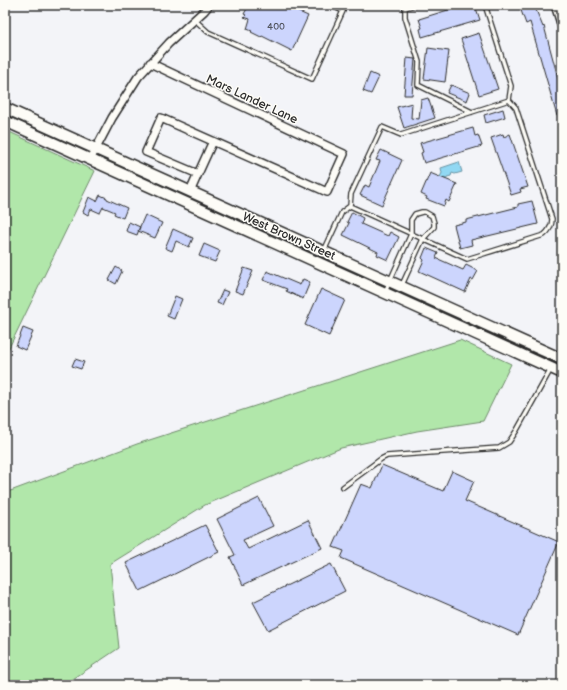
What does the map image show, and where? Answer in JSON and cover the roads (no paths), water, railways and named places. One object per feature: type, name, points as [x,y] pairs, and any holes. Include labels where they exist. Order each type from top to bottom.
[{"type":"main road","name":"West Brown Street","points":[[5,108],[323,252],[387,288],[562,373]]},
{"type":"main road","name":"West Brown Street","points":[[5,121],[350,278],[361,278],[387,288]]},
{"type":"main road","points":[[275,244],[280,233]]},
{"type":"main road","points":[[387,288],[397,293],[400,288],[559,358],[551,368]]},
{"type":"street","points":[[90,160],[112,118],[138,77],[169,43],[195,20],[209,5]]},
{"type":"street","points":[[555,5],[562,27]]},
{"type":"street","name":"Mars Lander Lane","points":[[150,63],[344,154],[327,192],[213,141]]},
{"type":"street","points":[[190,192],[213,141],[161,118],[146,152],[198,174]]},
{"type":"lane","points":[[195,20],[208,32],[312,79],[343,11],[330,5]]},
{"type":"lane","points":[[415,5],[405,8],[405,17],[420,62],[418,85],[472,112]]},
{"type":"lane","points":[[350,206],[467,259],[544,235],[550,229],[552,219],[516,108],[509,100],[511,86],[485,5]]},
{"type":"lane","points":[[323,252],[342,212],[350,206],[351,194],[382,127],[401,136],[509,100]]},
{"type":"lane","points":[[5,113],[16,114]]},
{"type":"lane","points":[[185,203],[190,192]]},
{"type":"lane","points":[[387,288],[411,234],[410,224],[412,217],[418,212],[426,212],[432,216],[434,223],[432,230],[423,239],[400,288]]},
{"type":"lane","points":[[343,487],[387,456],[498,448],[509,442],[551,368]]},
{"type":"water","points":[[459,162],[462,172],[455,174],[452,173],[451,176],[447,177],[446,179],[440,177],[442,173],[441,168]]}]
